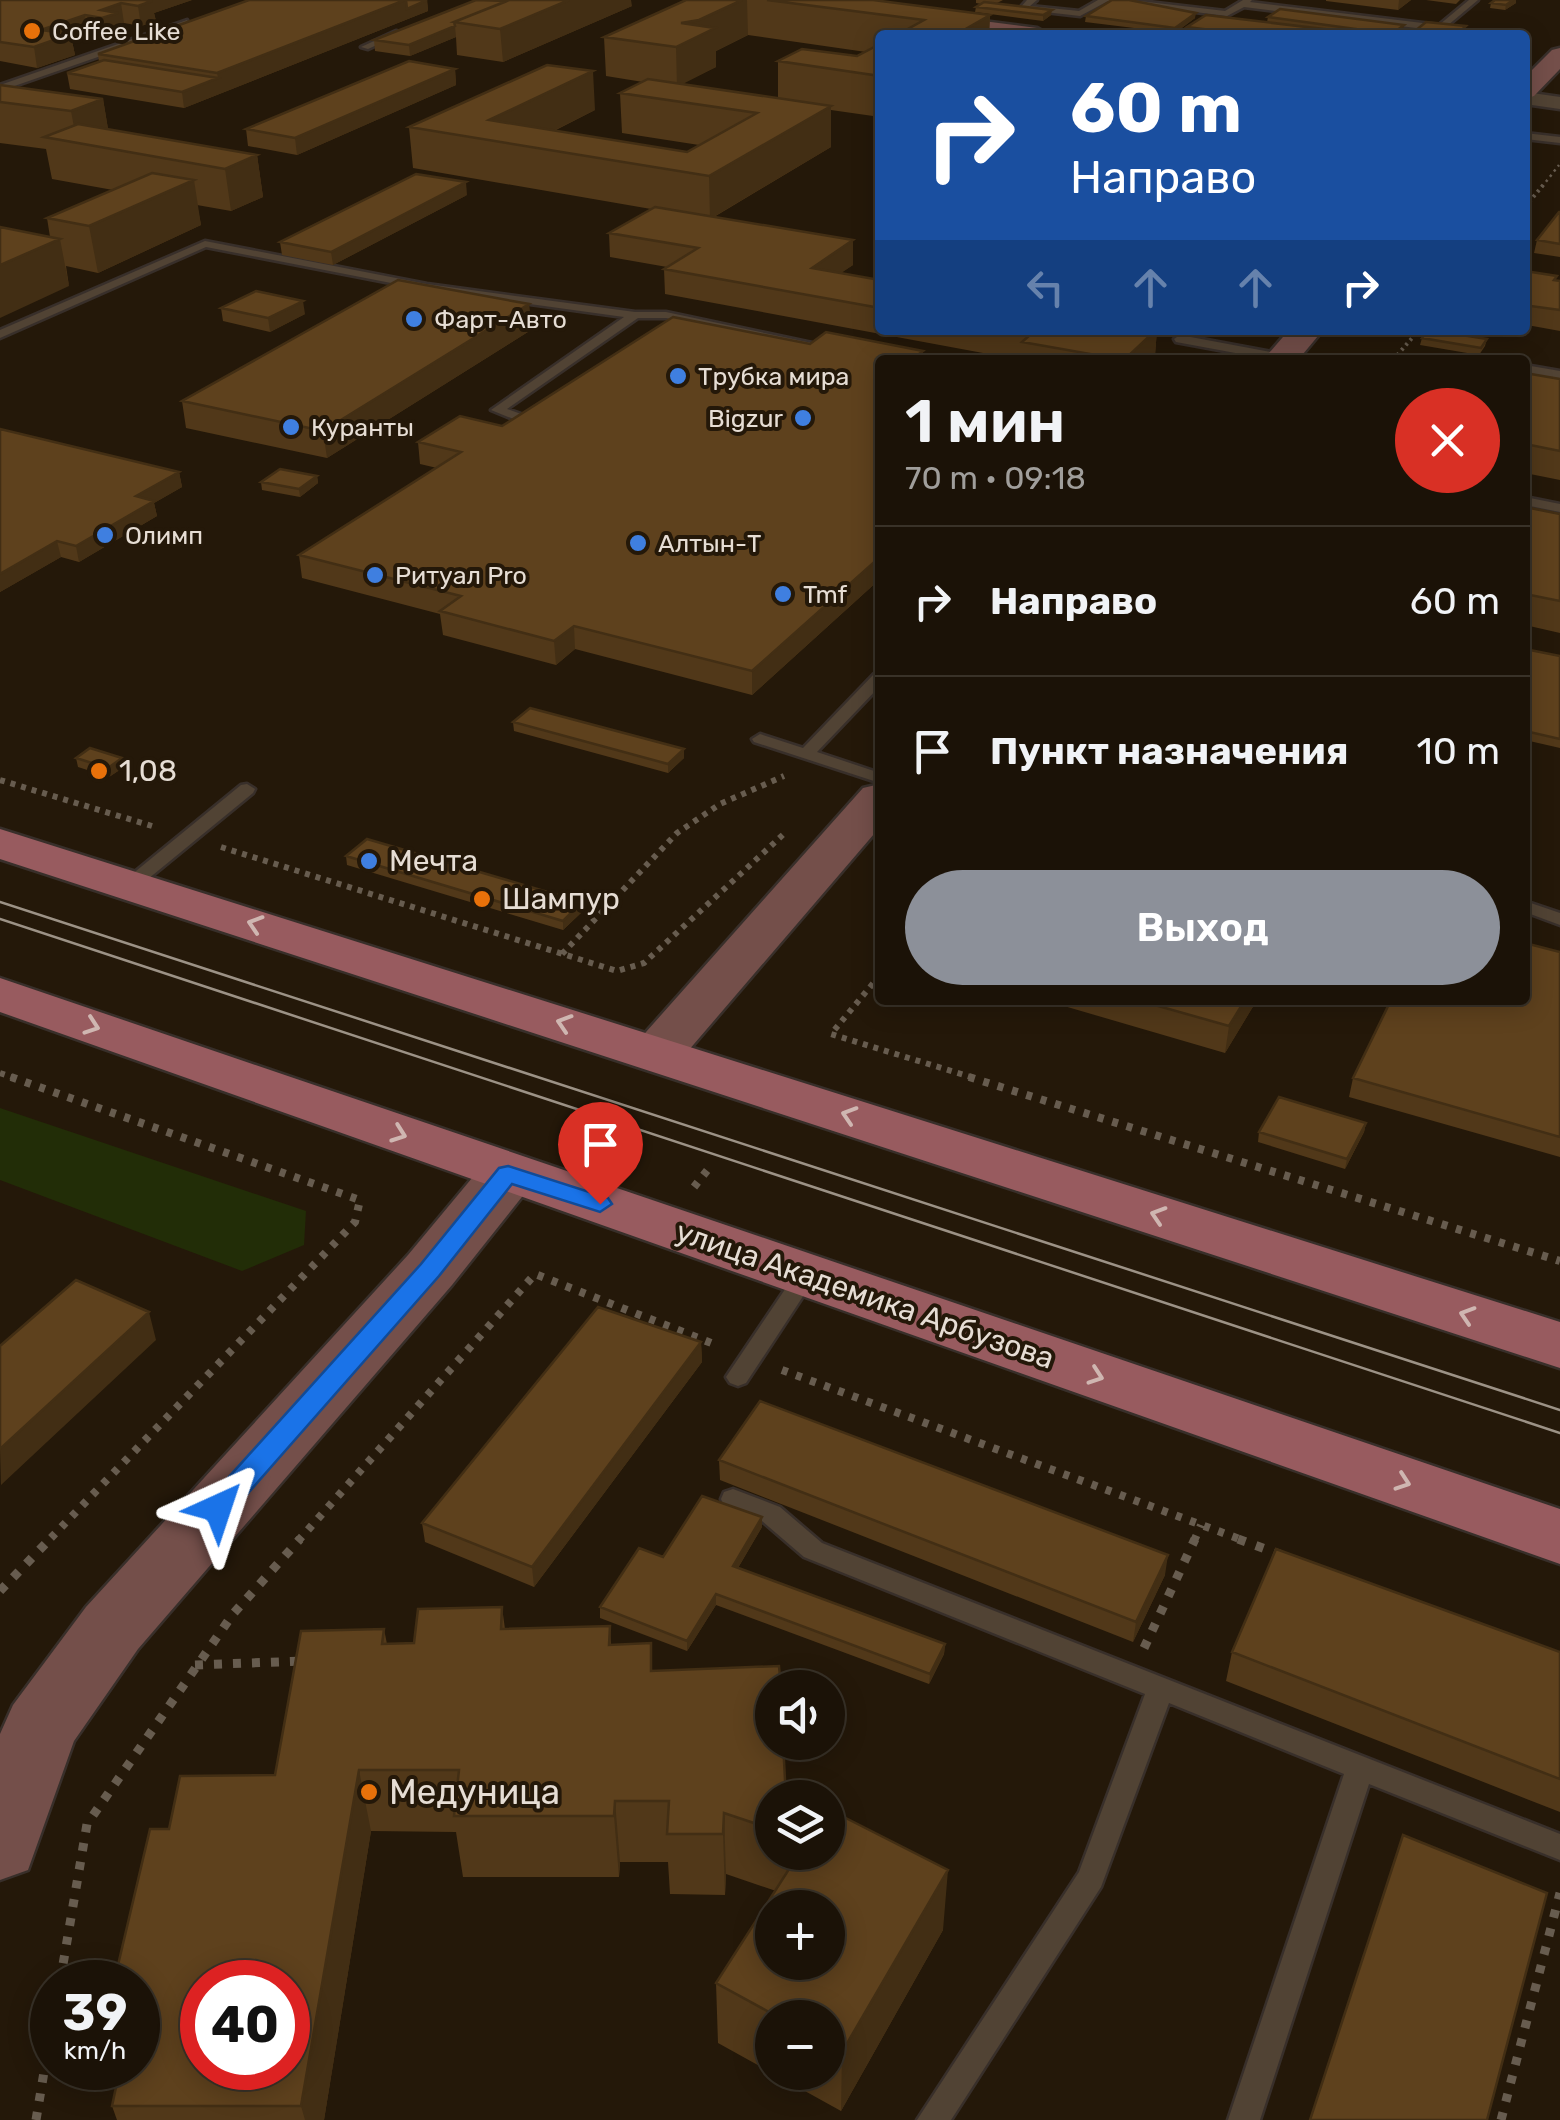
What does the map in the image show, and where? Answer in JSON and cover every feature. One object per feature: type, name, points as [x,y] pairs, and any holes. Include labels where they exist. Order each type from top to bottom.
[{"type":"main road","points":[[0,843],[1560,1344]]},
{"type":"main road","name":"улица Академика Арбузова","points":[[0,994],[508,1174],[1560,1536]]},
{"type":"street","points":[[767,0],[998,30]]},
{"type":"street","points":[[1530,89],[1560,55]]},
{"type":"street","points":[[1530,96],[1560,103]]},
{"type":"street","points":[[1285,355],[1303,335]]},
{"type":"street","points":[[657,1053],[862,782]]},
{"type":"street","points":[[0,1844],[20,1730],[430,1270],[508,1174]]},
{"type":"lane","points":[[1033,0],[1022,7],[1080,14],[1107,0],[1226,14],[1245,2],[1441,28],[1474,0]]},
{"type":"lane","points":[[0,88],[197,19]]},
{"type":"lane","points":[[365,47],[414,27]]},
{"type":"lane","points":[[0,71],[34,76]]},
{"type":"lane","points":[[1530,137],[1560,140]]},
{"type":"lane","points":[[0,334],[205,244],[427,286],[635,315],[666,315],[816,345]]},
{"type":"lane","points":[[538,425],[496,410],[635,315]]},
{"type":"lane","points":[[1219,355],[1175,343],[1254,355]]},
{"type":"lane","points":[[1530,370],[1560,375]]},
{"type":"lane","points":[[1530,502],[1560,508]]},
{"type":"lane","points":[[806,754],[875,682]]},
{"type":"lane","points":[[760,738],[806,754],[862,782]]},
{"type":"lane","points":[[131,884],[247,789]]},
{"type":"lane","points":[[1530,908],[1560,919]]},
{"type":"lane","points":[[738,1377],[806,1274]]},
{"type":"lane","points":[[733,1499],[771,1514],[813,1550],[1560,1847]]},
{"type":"lane","points":[[933,2120],[1092,1878],[1161,1688]]},
{"type":"lane","points":[[1244,2120],[1360,1768]]},
{"type":"path","points":[[1530,201],[1560,164]]},
{"type":"path","points":[[1397,355],[1415,335]]},
{"type":"path","points":[[562,954],[677,832],[720,804],[789,773],[806,754]]},
{"type":"path","points":[[0,780],[617,971],[644,964],[800,819],[862,782]]},
{"type":"path","points":[[875,980],[831,1034],[1560,1261]]},
{"type":"path","points":[[0,1073],[360,1200],[355,1222],[0,1591]]},
{"type":"path","points":[[694,1187],[710,1166]]},
{"type":"path","points":[[1130,1676],[1201,1525]]},
{"type":"path","points":[[194,1664],[312,1660]]},
{"type":"path","points":[[64,1960],[87,1824]]},
{"type":"path","points":[[1501,2120],[1560,1892]]},
{"type":"path","points":[[36,2120],[41,2090]]},
{"type":"green space","points":[[0,1108],[306,1211],[304,1245],[242,1271],[0,1180]]},
{"type":"building","points":[[0,0],[152,1],[138,6],[121,3],[101,10],[118,13],[102,18],[85,15],[41,30],[71,34],[34,47],[0,42]]},
{"type":"building","points":[[249,0],[405,0],[217,73],[98,54]]},
{"type":"building","points":[[406,0],[427,0],[407,9]]},
{"type":"building","points":[[476,0],[507,1],[409,45],[374,40]]},
{"type":"building","points":[[509,0],[569,0],[500,29],[454,22]]},
{"type":"building","points":[[686,0],[742,0],[699,20],[681,23],[715,28],[676,47],[604,37]]},
{"type":"building","points":[[767,0],[873,0],[990,15],[964,30],[906,30],[924,20]]},
{"type":"building","points":[[1112,0],[1196,13],[1175,28],[1086,16]]},
{"type":"building","points":[[1513,0],[1506,5],[1491,3]]},
{"type":"building","points":[[984,2],[1052,10],[1043,15],[976,7]]},
{"type":"building","points":[[1280,9],[1404,25],[1397,30],[1363,30],[1268,17]]},
{"type":"building","points":[[1206,15],[1332,30],[1211,30],[1187,27]]},
{"type":"building","points":[[1426,22],[1466,26],[1462,30],[1416,30]]},
{"type":"building","points":[[875,47],[875,75],[778,61],[802,49],[857,56]]},
{"type":"building","points":[[104,60],[218,78],[182,92],[67,73]]},
{"type":"building","points":[[409,61],[455,69],[295,138],[246,129]]},
{"type":"building","points":[[547,65],[593,71],[489,120],[687,152],[757,113],[620,93],[648,79],[831,106],[709,176],[409,127]]},
{"type":"building","points":[[0,85],[103,99],[71,111],[0,102]]},
{"type":"building","points":[[78,124],[257,155],[225,169],[44,137]]},
{"type":"building","points":[[152,173],[194,180],[89,226],[47,218]]},
{"type":"building","points":[[416,174],[466,182],[331,252],[280,242]]},
{"type":"building","points":[[655,207],[853,240],[812,268],[875,279],[875,307],[664,269],[698,248],[609,233]]},
{"type":"building","points":[[1559,212],[1560,244],[1537,240]]},
{"type":"building","points":[[0,227],[60,239],[0,265]]},
{"type":"building","points":[[1530,272],[1557,276],[1554,280],[1560,281],[1560,310],[1531,306]]},
{"type":"building","points":[[398,280],[529,304],[323,431],[182,401]]},
{"type":"building","points":[[256,291],[303,301],[268,318],[221,308]]},
{"type":"building","points":[[673,317],[810,344],[826,332],[923,351],[918,355],[875,355],[875,561],[752,671],[574,626],[554,641],[440,611],[461,596],[299,555],[461,452],[418,442],[460,416],[502,426]]},
{"type":"building","points":[[1030,335],[1151,335],[1129,355],[1096,355],[1022,342]]},
{"type":"building","points":[[1461,335],[1487,339],[1481,348],[1422,338]]},
{"type":"building","points":[[1530,374],[1560,379],[1560,451],[1530,445]]},
{"type":"building","points":[[0,429],[179,472],[136,496],[154,501],[76,546],[57,541],[0,574]]},
{"type":"building","points":[[280,469],[317,476],[299,489],[261,482]]},
{"type":"building","points":[[1530,508],[1560,514],[1560,601],[1530,595]]},
{"type":"building","points":[[1530,650],[1560,656],[1560,739],[1530,732]]},
{"type":"building","points":[[530,708],[684,749],[668,764],[513,722]]},
{"type":"building","points":[[90,748],[122,758],[108,768],[76,758]]},
{"type":"building","points":[[367,839],[582,902],[563,921],[346,856]]},
{"type":"building","points":[[1530,944],[1560,952],[1560,1137],[1353,1078],[1389,1005],[1530,1005]]},
{"type":"building","points":[[1155,1005],[1242,1005],[1229,1026]]},
{"type":"building","points":[[1279,1097],[1366,1123],[1347,1159],[1259,1132]]},
{"type":"building","points":[[76,1280],[149,1312],[0,1449],[0,1346]]},
{"type":"building","points":[[598,1307],[701,1342],[532,1567],[422,1523]]},
{"type":"building","points":[[760,1401],[1168,1555],[1136,1622],[719,1460]]},
{"type":"building","points":[[702,1496],[762,1517],[733,1566],[945,1644],[930,1674],[716,1594],[687,1641],[600,1607],[639,1548],[663,1557]]},
{"type":"building","points":[[1276,1549],[1560,1652],[1560,1779],[1232,1652]]},
{"type":"building","points":[[502,1607],[501,1629],[610,1626],[609,1645],[651,1643],[651,1671],[779,1666],[779,1670],[755,1670],[755,1760],[784,1760],[785,1780],[755,1780],[755,1823],[724,1813],[723,1834],[667,1834],[669,1801],[615,1801],[614,1816],[454,1816],[459,1770],[359,1770],[310,2054],[310,1960],[180,1960],[180,2090],[304,2090],[301,2106],[112,2106],[115,2090],[160,2090],[160,1960],[119,1960],[150,1829],[169,1829],[180,1776],[275,1775],[301,1631],[384,1629],[382,1644],[414,1643],[418,1609]]},
{"type":"building","points":[[845,1818],[948,1870],[845,2047],[845,2000],[755,2000],[755,2004],[716,1983],[755,1922],[755,1980],[845,1980],[845,1890],[776,1890],[789,1870],[845,1870]]},
{"type":"building","points":[[1403,1835],[1547,1893],[1487,2120],[1310,2120]]},
{"type":"tram line","points":[[0,902],[1560,1410]]},
{"type":"tram line","points":[[0,919],[1560,1433]]},
{"type":"place","name":"Coffee Like","points":[[32,31]]},
{"type":"place","name":"Фарт-Авто","points":[[414,319]]},
{"type":"place","name":"Трубка мира","points":[[678,376]]},
{"type":"place","name":"Bigzur","points":[[803,418]]},
{"type":"place","name":"Куранты","points":[[291,427]]},
{"type":"place","name":"Олимп","points":[[105,535]]},
{"type":"place","name":"Алтын-Т","points":[[638,543]]},
{"type":"place","name":"Ритуал Pro","points":[[375,575]]},
{"type":"place","name":"Tmf","points":[[783,594]]},
{"type":"place","name":"1,08","points":[[99,771]]},
{"type":"place","name":"Мечта","points":[[369,861]]},
{"type":"place","name":"Шампур","points":[[482,899]]},
{"type":"place","name":"Медуница","points":[[369,1792]]},
{"type":"route","points":[[218,1508],[430,1270],[508,1174],[600,1204]]}]
